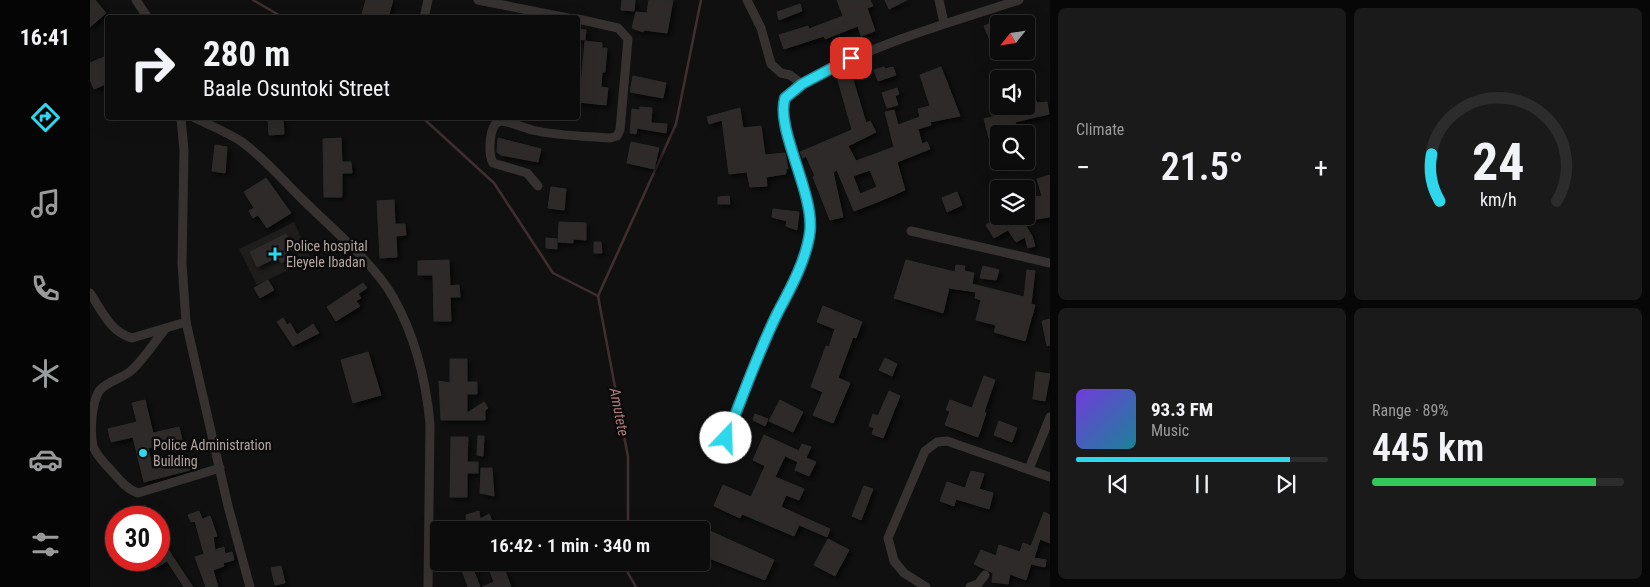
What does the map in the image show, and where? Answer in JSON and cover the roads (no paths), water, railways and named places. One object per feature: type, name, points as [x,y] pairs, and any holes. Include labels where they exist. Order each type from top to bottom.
[{"type":"street","points":[[136,0],[146,15]]},
{"type":"street","points":[[425,15],[428,0]]},
{"type":"street","points":[[478,0],[553,15]]},
{"type":"street","points":[[747,0],[761,28],[771,64],[781,73],[790,76],[802,84]]},
{"type":"street","points":[[939,0],[944,23]]},
{"type":"street","points":[[726,438],[778,312],[791,291],[810,232],[808,204],[784,117],[785,98],[802,84],[851,58],[944,23],[1019,0]]},
{"type":"street","points":[[538,186],[527,173],[493,163],[490,153],[496,124],[502,122],[535,131],[610,138],[616,136],[620,130],[628,40],[618,28],[580,19]]},
{"type":"street","points":[[181,120],[184,151],[182,263],[186,322],[250,587]]},
{"type":"street","points":[[199,120],[242,142],[276,172],[369,267],[384,284],[397,304],[418,356],[428,401],[430,424],[428,587]]},
{"type":"street","points":[[911,231],[1050,263]]},
{"type":"street","points":[[90,293],[114,330],[124,336],[132,338],[186,322]]},
{"type":"street","points":[[166,328],[133,369],[121,379],[108,382],[99,391],[94,404],[91,434],[92,445],[98,456],[130,490],[138,493],[220,468]]},
{"type":"street","points":[[1029,470],[1050,417]]},
{"type":"street","points":[[926,587],[908,576],[894,561],[888,538],[925,451],[937,442],[947,441],[1050,477]]},
{"type":"street","points":[[970,587],[978,584],[985,575]]},
{"type":"waterway","points":[[253,0],[279,15]]},
{"type":"waterway","points":[[598,296],[676,124],[701,0]]},
{"type":"waterway","points":[[425,120],[494,183],[553,273],[598,296]]},
{"type":"waterway","name":"Amutete","points":[[598,296],[628,457],[628,521]]},
{"type":"waterway","name":"Amutete","points":[[628,571],[636,587]]},
{"type":"place","name":"Police hospital Eleyele Ibadan","points":[[275,254]]},
{"type":"place","name":"Police Administration Building","points":[[143,453]]}]
